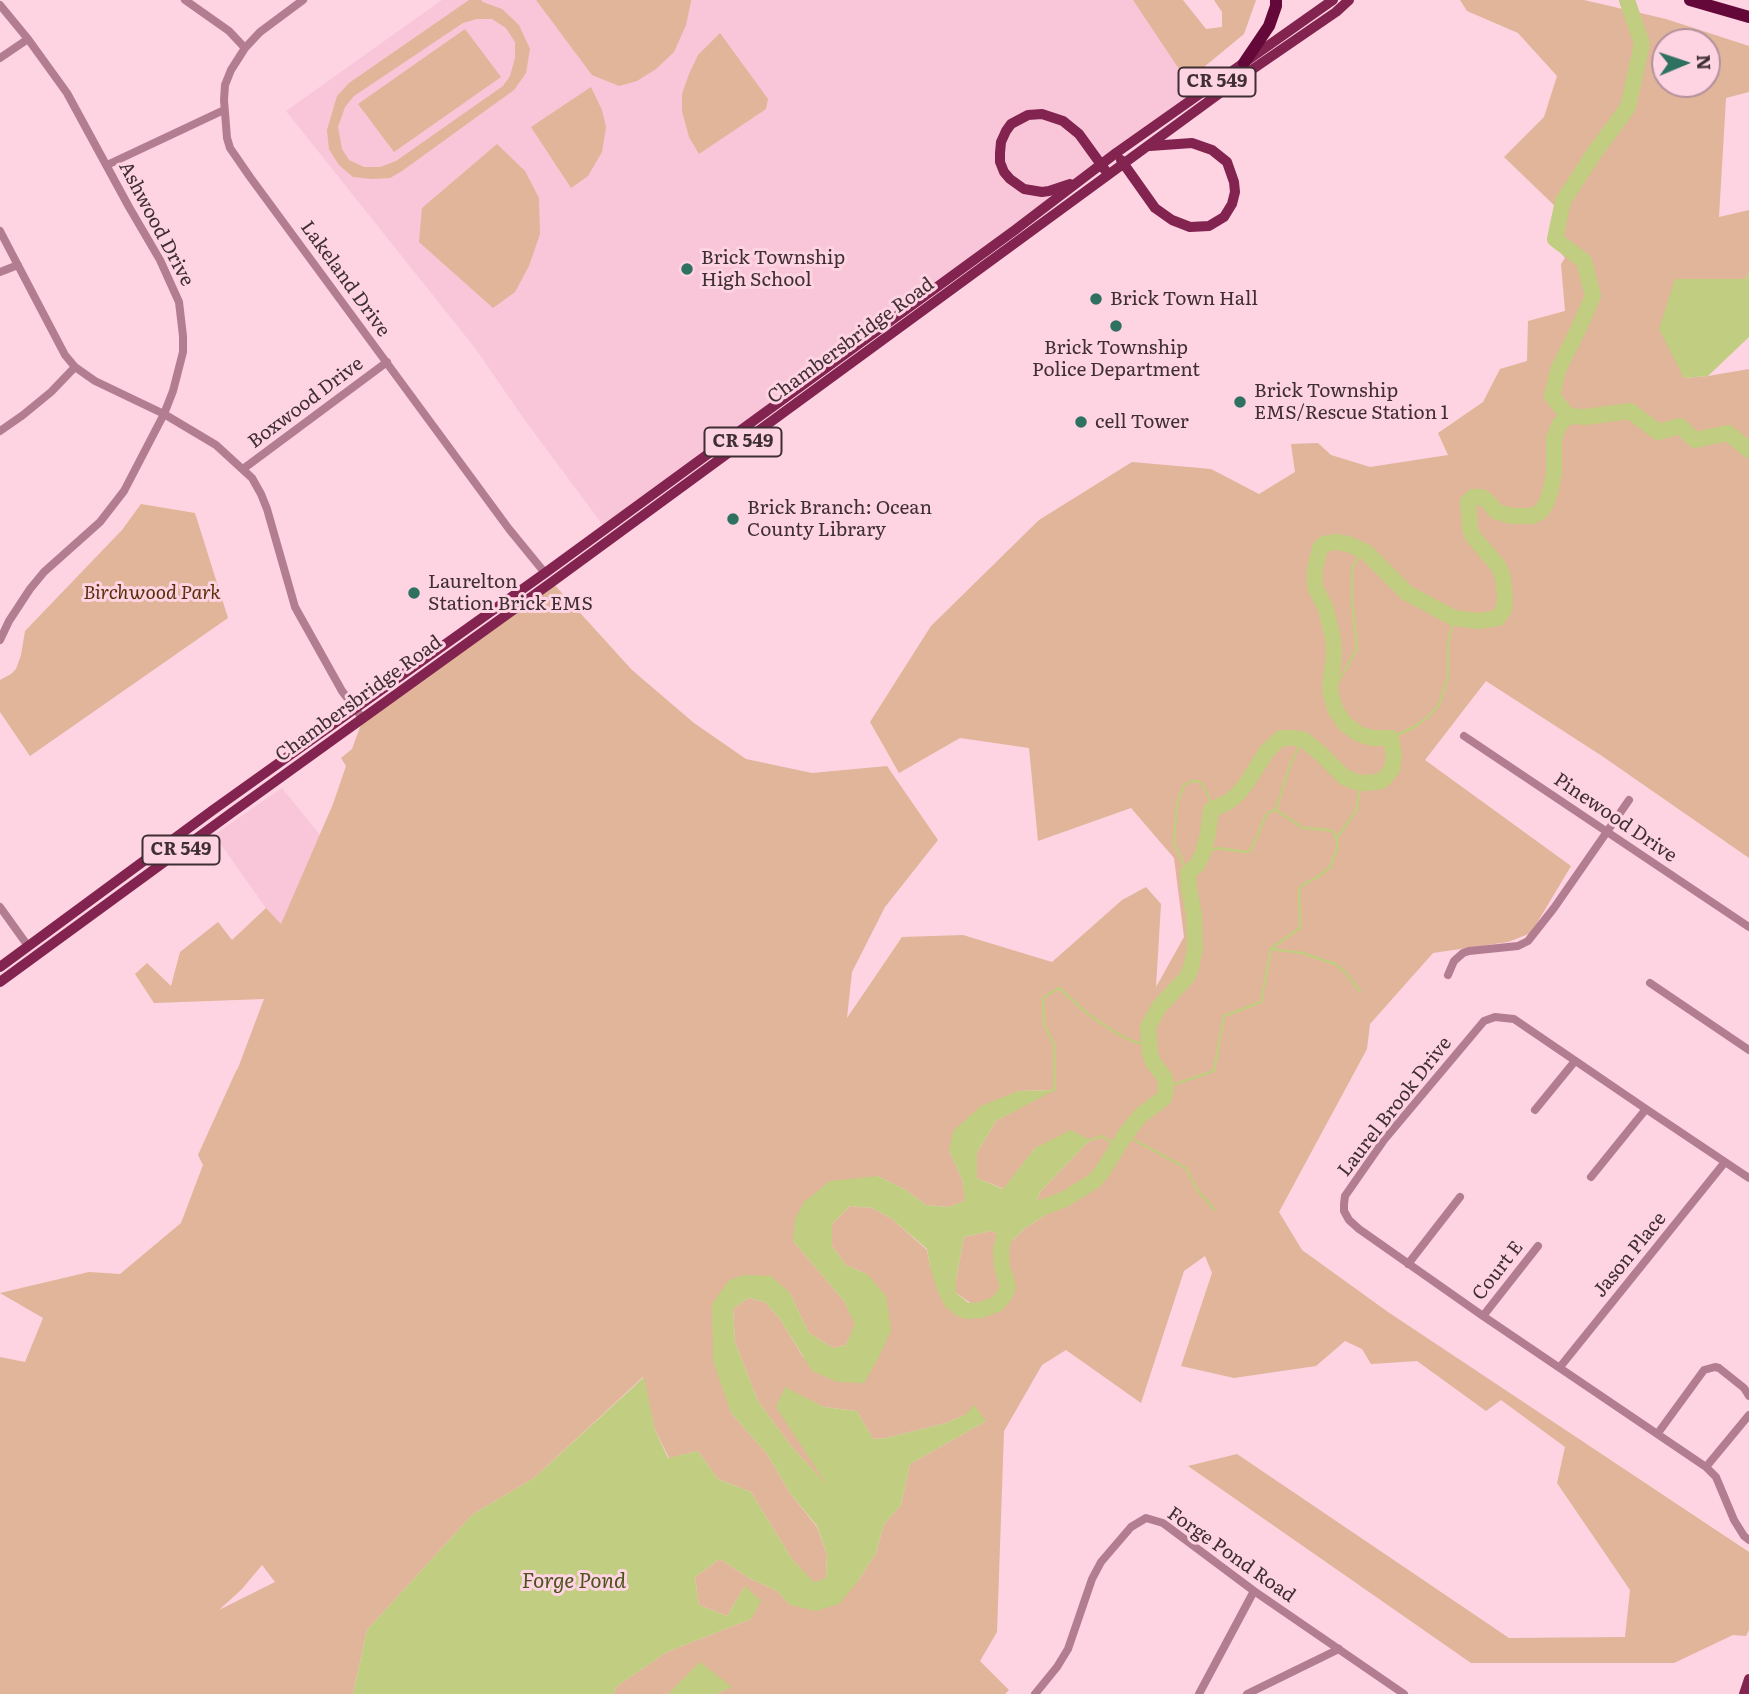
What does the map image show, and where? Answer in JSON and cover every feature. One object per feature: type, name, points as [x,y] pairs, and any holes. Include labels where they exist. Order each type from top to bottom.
[{"type":"highway","points":[[1244,63],[1269,26],[1276,0]]},
{"type":"highway","points":[[1690,0],[1749,17]]},
{"type":"main road","name":"Chambersbridge Road","points":[[0,967],[545,573],[1015,230],[1116,153],[1333,0]]},
{"type":"main road","name":"Chambersbridge Road","points":[[0,982],[1349,0]]},
{"type":"main road","points":[[1082,179],[1042,192],[1017,185],[1004,172],[1000,162],[1001,142],[1006,131],[1011,124],[1028,115],[1053,116],[1079,134],[1109,175]]},
{"type":"main road","points":[[1116,153],[1155,208],[1172,220],[1190,226],[1209,226],[1224,217],[1232,204],[1235,191],[1227,162],[1220,155],[1202,145],[1192,143],[1150,146]]},
{"type":"main road","points":[[1744,1694],[1749,1679]]},
{"type":"street","points":[[185,0],[229,31],[245,48]]},
{"type":"street","name":"Lakeland Drive","points":[[303,0],[260,32],[245,48],[231,70],[225,85],[224,110],[230,148],[509,529],[545,573]]},
{"type":"street","name":"Ashwood Drive","points":[[0,5],[67,93],[128,207],[160,260],[179,302],[183,328],[183,352],[173,390],[164,414],[124,491],[100,522],[44,572],[16,610],[0,640]]},
{"type":"street","points":[[0,58],[28,39]]},
{"type":"street","points":[[107,165],[224,110]]},
{"type":"street","points":[[0,231],[65,355],[75,367],[95,382],[164,414],[216,445],[243,469],[257,486],[267,509],[295,607],[342,691],[363,719]]},
{"type":"street","points":[[0,272],[18,264]]},
{"type":"street","name":"Boxwood Drive","points":[[243,469],[387,362]]},
{"type":"street","points":[[0,431],[51,392],[75,367]]},
{"type":"street","name":"Pinewood Drive","points":[[1464,736],[1749,927]]},
{"type":"street","points":[[1448,975],[1454,961],[1463,953],[1518,946],[1528,941],[1629,800]]},
{"type":"street","points":[[0,907],[28,946]]},
{"type":"street","points":[[1650,983],[1749,1050]]},
{"type":"street","name":"Laurel Brook Drive","points":[[1749,1178],[1514,1019],[1489,1018],[1384,1140],[1345,1196],[1344,1211],[1359,1229],[1408,1264],[1706,1467],[1716,1477],[1734,1520],[1749,1540]]},
{"type":"street","points":[[1535,1110],[1575,1061]]},
{"type":"street","points":[[1591,1177],[1646,1109]]},
{"type":"street","name":"Jason Place","points":[[1560,1367],[1725,1162]]},
{"type":"street","points":[[1408,1264],[1460,1197]]},
{"type":"street","name":"Court E","points":[[1483,1316],[1538,1246]]},
{"type":"street","points":[[1658,1433],[1703,1370],[1719,1368],[1744,1388],[1749,1396]]},
{"type":"street","points":[[1706,1467],[1749,1415]]},
{"type":"street","name":"Forge Pond Road","points":[[1035,1694],[1057,1667],[1068,1648],[1101,1562],[1131,1527],[1146,1518],[1163,1523],[1254,1591],[1404,1694]]},
{"type":"street","points":[[1199,1694],[1254,1591]]},
{"type":"street","points":[[1247,1694],[1339,1648]]},
{"type":"shaded area","name":"Brick Township High School","points":[[442,0],[1140,0],[1210,87],[605,528],[475,348],[286,111]]},
{"type":"shaded area","points":[[282,788],[320,835],[281,925],[214,835]]},
{"type":"green space","points":[[469,0],[481,0],[502,9],[519,25],[530,49],[526,73],[514,90],[390,178],[353,177],[339,165],[329,149],[327,130],[337,96],[349,83]],"holes":[[[492,19],[506,28],[515,42],[515,58],[510,76],[503,86],[396,161],[380,167],[364,167],[349,160],[342,149],[338,127],[345,107],[354,96],[463,23]]]},
{"type":"green space","points":[[536,0],[691,2],[686,25],[674,52],[656,69],[637,81],[619,86],[592,75]]},
{"type":"green space","points":[[1133,0],[1183,0],[1206,29],[1222,27],[1222,12],[1214,0],[1256,0],[1244,34],[1187,81]]},
{"type":"green space","points":[[1460,0],[1584,0],[1694,28],[1651,28],[1651,98],[1721,98],[1721,37],[1749,46],[1749,92],[1726,98],[1719,217],[1749,210],[1749,273],[1745,279],[1675,279],[1684,378],[1749,369],[1749,858],[1602,756],[1486,681],[1425,760],[1571,866],[1531,933],[1508,942],[1433,953],[1370,1024],[1367,1049],[1279,1212],[1302,1250],[1388,1312],[1749,1552],[1749,1630],[1746,1636],[1733,1635],[1674,1663],[1471,1663],[1188,1466],[1237,1454],[1509,1638],[1625,1637],[1630,1590],[1557,1483],[1565,1447],[1501,1400],[1486,1411],[1417,1361],[1371,1364],[1362,1349],[1345,1341],[1316,1366],[1234,1378],[1181,1366],[1212,1273],[1205,1256],[1184,1271],[1141,1403],[1066,1350],[1042,1365],[1004,1431],[997,1632],[980,1661],[1009,1690],[1005,1694],[716,1694],[731,1687],[669,1694],[613,1694],[617,1686],[667,1652],[751,1619],[745,1586],[727,1616],[699,1605],[695,1577],[720,1559],[749,1578],[777,1591],[790,1605],[858,1581],[876,1553],[884,1524],[901,1505],[910,1464],[986,1421],[965,1415],[946,1423],[873,1439],[857,1411],[824,1407],[785,1388],[831,1490],[791,1446],[758,1401],[735,1342],[733,1309],[748,1298],[765,1302],[780,1319],[803,1357],[864,1383],[867,1274],[846,1265],[832,1246],[832,1224],[850,1206],[872,1208],[892,1219],[927,1250],[930,1267],[967,1318],[981,1310],[956,1293],[964,1237],[991,1231],[1013,1240],[1047,1214],[1037,1203],[1040,1192],[1090,1140],[1035,1148],[1004,1189],[977,1178],[977,1153],[996,1121],[1053,1090],[1018,1091],[949,1151],[962,1179],[966,1201],[948,1207],[926,1205],[906,1190],[878,1176],[793,1241],[844,1301],[856,1324],[846,1345],[833,1348],[809,1333],[790,1293],[729,1280],[731,1413],[767,1454],[790,1493],[817,1527],[827,1554],[826,1578],[814,1583],[792,1559],[751,1492],[718,1479],[698,1451],[669,1458],[655,1430],[643,1377],[534,1478],[473,1514],[367,1630],[353,1694],[0,1694],[0,1357],[25,1362],[43,1318],[0,1293],[89,1272],[120,1274],[181,1223],[203,1165],[198,1155],[238,1068],[264,999],[154,1003],[135,974],[147,963],[171,986],[180,952],[218,922],[232,940],[266,908],[281,924],[333,804],[346,766],[341,758],[352,749],[363,719],[552,582],[632,670],[694,723],[746,759],[812,773],[887,766],[938,840],[885,907],[852,972],[847,1018],[902,937],[963,935],[1052,962],[1122,900],[1146,887],[1161,904],[1156,987],[1184,937],[1174,858],[1131,808],[1038,841],[1029,748],[960,738],[899,773],[870,722],[931,626],[1039,520],[1132,462],[1211,469],[1259,494],[1295,472],[1291,444],[1318,443],[1331,455],[1370,467],[1448,455],[1438,433],[1483,402],[1500,369],[1527,361],[1528,321],[1565,311],[1561,264],[1565,258],[1560,252],[1558,209],[1504,157],[1544,117],[1557,76],[1518,33],[1467,11]],"holes":[[[262,1565],[275,1582],[219,1610],[242,1589]]]},
{"type":"green space","points":[[465,29],[501,77],[394,152],[358,104]]},
{"type":"green space","points":[[720,33],[768,99],[766,109],[699,154],[689,137],[682,111],[682,94],[698,55]]},
{"type":"green space","points":[[591,87],[602,110],[606,127],[602,152],[588,176],[571,188],[531,127]]},
{"type":"green space","points":[[497,144],[525,171],[539,198],[540,234],[529,266],[515,292],[493,308],[419,242],[422,208]]},
{"type":"green space","name":"Birchwood Park","points":[[141,504],[195,513],[228,618],[30,756],[0,712],[0,680],[16,669],[25,631],[122,530]]},
{"type":"water","points":[[1749,273],[1749,337],[1708,376],[1684,378],[1659,329],[1675,279],[1745,279]]},
{"type":"water","name":"Forge Pond","points":[[1055,1090],[996,1121],[977,1153],[977,1178],[1003,1189],[1035,1148],[1071,1130],[1090,1140],[1040,1192],[1037,1203],[1047,1214],[1013,1240],[991,1231],[964,1237],[956,1293],[982,1309],[967,1318],[946,1308],[937,1290],[927,1249],[892,1219],[872,1208],[850,1206],[832,1224],[832,1246],[846,1265],[867,1274],[886,1296],[891,1330],[864,1383],[837,1382],[812,1371],[780,1319],[765,1302],[748,1298],[733,1309],[735,1342],[758,1401],[791,1446],[827,1485],[776,1407],[785,1387],[824,1407],[857,1411],[873,1439],[946,1423],[965,1415],[974,1405],[986,1421],[910,1464],[901,1505],[884,1524],[876,1553],[839,1604],[816,1611],[790,1605],[777,1591],[749,1578],[720,1559],[695,1577],[699,1605],[727,1616],[745,1586],[761,1601],[751,1619],[667,1652],[617,1686],[613,1694],[353,1694],[367,1630],[473,1514],[534,1478],[644,1377],[655,1430],[668,1458],[698,1451],[718,1479],[751,1492],[792,1559],[814,1582],[826,1578],[827,1554],[817,1526],[790,1493],[767,1454],[731,1413],[713,1361],[712,1304],[729,1280],[745,1275],[771,1276],[790,1293],[809,1333],[833,1348],[846,1345],[855,1324],[844,1301],[793,1241],[795,1219],[804,1202],[830,1181],[878,1176],[906,1190],[926,1205],[948,1207],[965,1201],[962,1179],[949,1151],[953,1131],[981,1106],[1018,1091]]},
{"type":"water","points":[[700,1662],[732,1687],[716,1694],[668,1694]]},
{"type":"waterway","points":[[1568,416],[1552,396],[1558,370],[1593,296],[1584,261],[1555,239],[1563,201],[1628,107],[1642,44],[1627,0]]},
{"type":"waterway","points":[[1568,416],[1585,417],[1630,411],[1658,432],[1680,426],[1695,440],[1728,433],[1749,450]]},
{"type":"waterway","points":[[959,1308],[966,1311],[981,1310],[997,1304],[1008,1286],[1002,1267],[1001,1249],[1005,1234],[1013,1221],[1065,1199],[1094,1181],[1140,1116],[1164,1098],[1165,1078],[1150,1054],[1148,1027],[1159,1007],[1187,977],[1191,968],[1195,948],[1194,915],[1188,873],[1197,865],[1203,853],[1211,810],[1237,795],[1267,751],[1281,738],[1304,740],[1344,777],[1356,782],[1378,782],[1392,769],[1394,755],[1391,738],[1372,738],[1359,734],[1345,724],[1335,709],[1330,686],[1333,639],[1326,609],[1315,587],[1315,569],[1320,548],[1324,544],[1336,542],[1366,552],[1407,593],[1454,618],[1479,621],[1498,618],[1504,609],[1503,578],[1499,567],[1472,535],[1468,502],[1473,497],[1481,497],[1497,512],[1512,516],[1532,516],[1540,512],[1550,493],[1554,473],[1554,439],[1559,425],[1568,416]]},
{"type":"waterway","points":[[1331,694],[1357,649],[1352,574],[1353,566],[1363,551]]},
{"type":"waterway","points":[[1391,738],[1414,727],[1439,705],[1448,676],[1448,644],[1454,618]]},
{"type":"waterway","points":[[1203,853],[1218,848],[1245,852],[1252,848],[1266,815],[1276,810],[1290,765],[1303,739]]},
{"type":"waterway","points":[[1188,873],[1174,843],[1177,803],[1184,785],[1192,781],[1203,785],[1211,810]]},
{"type":"waterway","points":[[1336,839],[1356,811],[1361,783]]},
{"type":"waterway","points":[[1272,948],[1300,928],[1301,886],[1330,867],[1337,849],[1334,832],[1303,828],[1276,810]]},
{"type":"waterway","points":[[1166,1087],[1214,1071],[1224,1016],[1261,1002],[1271,949],[1302,953],[1335,964],[1360,991]]},
{"type":"waterway","points":[[1052,1090],[1055,1090],[1054,1045],[1044,1024],[1043,998],[1059,988],[1088,1014],[1116,1033],[1149,1046]]},
{"type":"waterway","points":[[1125,1135],[1186,1168],[1198,1191],[1215,1210]]},
{"type":"waterway","points":[[1090,1140],[1102,1136],[1117,1147]]},
{"type":"place","name":"Brick Township High School","points":[[687,269]]},
{"type":"place","name":"Brick Town Hall","points":[[1096,299]]},
{"type":"place","name":"Brick Township Police Department","points":[[1116,326]]},
{"type":"place","name":"Brick Township EMS/Rescue Station 1","points":[[1240,402]]},
{"type":"place","name":"cell Tower","points":[[1081,422]]},
{"type":"place","name":"Brick Branch: Ocean County Library","points":[[733,519]]},
{"type":"place","name":"Laurelton Station Brick EMS","points":[[414,593]]}]
